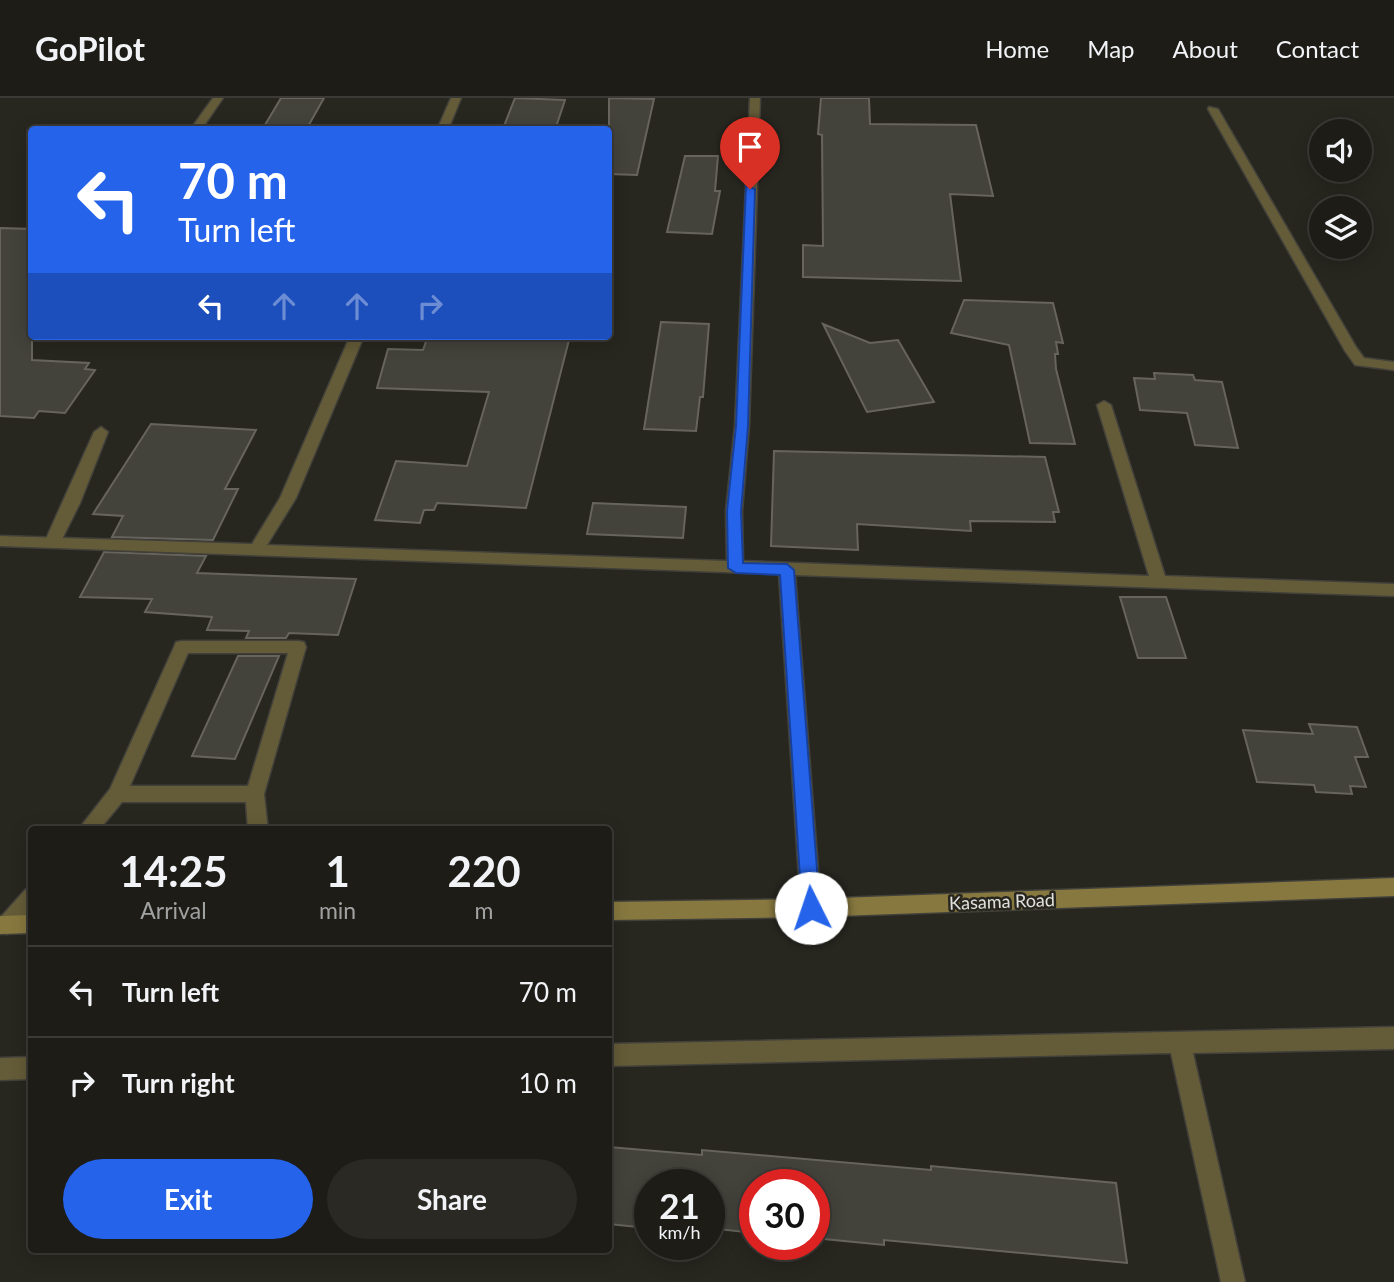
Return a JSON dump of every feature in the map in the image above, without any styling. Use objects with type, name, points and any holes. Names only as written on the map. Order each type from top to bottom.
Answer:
[{"type":"street","points":[[198,126],[218,98]]},
{"type":"street","points":[[444,126],[456,98]]},
{"type":"street","points":[[736,568],[734,511],[742,426],[755,98]]},
{"type":"street","points":[[1213,109],[1350,348],[1360,362],[1394,366]]},
{"type":"street","points":[[257,550],[288,498],[355,340]]},
{"type":"street","points":[[1104,405],[1159,582]]},
{"type":"street","points":[[53,541],[101,432]]},
{"type":"street","points":[[0,541],[1394,590]]},
{"type":"street","points":[[787,570],[811,908]]},
{"type":"street","points":[[90,826],[117,794],[182,647],[298,647],[255,794],[258,826]]},
{"type":"street","points":[[117,794],[255,794]]},
{"type":"street","name":"Kasama Road","points":[[612,911],[811,908],[1394,887]]},
{"type":"street","points":[[3,925],[28,900]]},
{"type":"street","points":[[3,925],[28,924]]},
{"type":"street","points":[[612,1055],[1394,1038]]},
{"type":"street","points":[[1180,1043],[1233,1282]]},
{"type":"street","points":[[0,1069],[28,1068]]},
{"type":"building","points":[[281,98],[324,98],[308,126],[264,126]]},
{"type":"building","points":[[515,98],[565,100],[556,126],[504,126]]},
{"type":"building","points":[[609,98],[654,99],[637,175],[612,174],[612,126],[609,126]]},
{"type":"building","points":[[821,98],[869,98],[870,124],[976,125],[993,196],[950,194],[961,281],[803,277],[803,245],[823,246],[822,135],[818,134]]},
{"type":"building","points":[[685,156],[718,156],[715,191],[720,191],[712,234],[667,232]]},
{"type":"building","points":[[0,228],[28,229],[28,340],[32,340],[32,360],[89,363],[85,369],[95,370],[65,413],[39,411],[34,418],[0,416]]},
{"type":"building","points":[[964,300],[1053,303],[1063,343],[1056,342],[1056,369],[1075,444],[1030,443],[1009,345],[951,333]]},
{"type":"building","points":[[661,322],[709,324],[703,397],[700,397],[696,431],[644,429]]},
{"type":"building","points":[[823,324],[870,343],[898,340],[934,402],[867,412]]},
{"type":"building","points":[[427,340],[569,340],[526,508],[437,503],[434,510],[424,510],[420,523],[375,520],[396,461],[467,466],[489,392],[377,388],[388,349],[423,350]]},
{"type":"building","points":[[1154,373],[1193,375],[1195,380],[1222,382],[1238,448],[1195,445],[1187,413],[1140,410],[1134,378],[1155,379]]},
{"type":"building","points":[[151,424],[256,430],[225,489],[238,489],[213,540],[112,537],[123,516],[93,514]]},
{"type":"building","points":[[774,451],[1045,457],[1059,512],[1053,512],[1055,522],[970,521],[971,531],[857,524],[858,550],[771,546]]},
{"type":"building","points":[[593,503],[686,507],[683,538],[587,534]]},
{"type":"building","points":[[104,552],[206,556],[197,573],[356,579],[338,635],[289,633],[286,638],[246,638],[249,631],[207,630],[212,617],[145,612],[152,599],[80,597]]},
{"type":"building","points":[[1120,597],[1166,597],[1186,658],[1138,658]]},
{"type":"building","points":[[238,656],[279,656],[235,759],[192,756]]},
{"type":"building","points":[[1309,724],[1357,727],[1368,757],[1355,757],[1366,787],[1350,786],[1352,794],[1316,792],[1314,785],[1257,782],[1243,730],[1313,734]]},
{"type":"building","points":[[612,1147],[702,1155],[702,1150],[931,1170],[931,1166],[1116,1183],[1127,1263],[884,1240],[884,1245],[830,1240],[830,1169],[739,1169],[739,1231],[725,1230],[725,1169],[634,1169],[634,1227],[612,1224]]},
{"type":"route","points":[[750,189],[742,426],[734,511],[736,568],[787,570],[811,908]]}]
